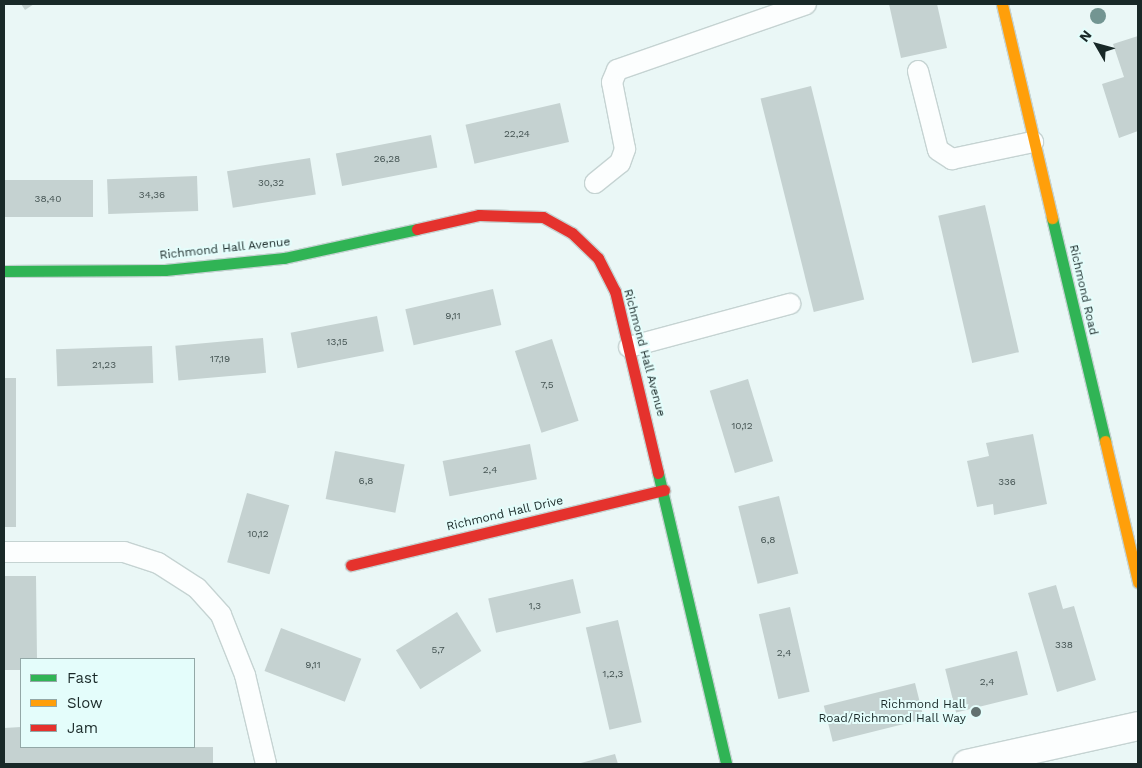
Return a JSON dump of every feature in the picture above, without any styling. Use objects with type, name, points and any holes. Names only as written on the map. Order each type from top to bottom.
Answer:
[{"type":"street","name":"Richmond Road","points":[[1002,4],[1033,142],[1134,546],[1138,582]]},
{"type":"street","name":"Richmond Hall Avenue","points":[[4,271],[165,270],[284,258],[479,215],[511,213],[543,217],[572,233],[598,258],[615,291],[664,490],[726,764]]},
{"type":"street","name":"Richmond Hall Drive","points":[[351,565],[664,490]]},
{"type":"street","points":[[967,764],[1042,755],[1138,726]]},
{"type":"lane","points":[[596,183],[620,163],[625,149],[612,82],[617,70],[806,4]]},
{"type":"lane","points":[[918,71],[938,150],[952,159],[1033,142]]},
{"type":"lane","points":[[629,347],[790,304]]},
{"type":"lane","points":[[4,552],[124,552],[158,563],[197,588],[221,615],[241,666],[266,764]]},
{"type":"building","points":[[21,4],[34,4],[25,10]]},
{"type":"building","points":[[889,4],[937,4],[947,48],[901,58]]},
{"type":"building","points":[[1138,36],[1138,131],[1119,138],[1102,84],[1124,77],[1113,44]]},
{"type":"building","points":[[811,86],[864,299],[814,312],[761,99]]},
{"type":"building","points":[[560,103],[569,142],[474,164],[465,125]]},
{"type":"building","points":[[431,135],[437,167],[342,186],[336,154]]},
{"type":"building","points":[[310,158],[316,195],[233,208],[227,171]]},
{"type":"building","points":[[197,176],[198,211],[108,214],[107,179]]},
{"type":"building","points":[[4,180],[93,180],[93,217],[4,217]]},
{"type":"building","points":[[985,205],[1019,352],[972,363],[938,216]]},
{"type":"building","points":[[493,289],[501,325],[414,345],[405,309]]},
{"type":"building","points":[[377,316],[384,351],[297,368],[291,333]]},
{"type":"building","points":[[263,338],[266,373],[178,381],[175,346]]},
{"type":"building","points":[[552,339],[579,421],[541,433],[515,351]]},
{"type":"building","points":[[152,346],[153,383],[57,386],[56,349]]},
{"type":"building","points":[[4,378],[16,378],[16,527],[4,527]]},
{"type":"building","points":[[748,379],[773,461],[735,473],[710,391]]},
{"type":"building","points":[[1033,434],[1047,504],[994,515],[993,504],[977,507],[967,461],[989,456],[986,443]]},
{"type":"building","points":[[530,444],[537,479],[450,496],[443,461]]},
{"type":"building","points":[[335,451],[405,465],[395,513],[326,499]]},
{"type":"building","points":[[247,493],[289,505],[269,574],[227,562]]},
{"type":"building","points":[[779,496],[798,574],[758,584],[738,506]]},
{"type":"building","points":[[4,576],[36,576],[37,658],[20,658],[20,670],[4,670]]},
{"type":"building","points":[[573,579],[581,613],[496,633],[488,599]]},
{"type":"building","points":[[1056,585],[1063,609],[1074,606],[1096,680],[1057,692],[1028,593]]},
{"type":"building","points":[[790,607],[810,692],[778,699],[759,614]]},
{"type":"building","points":[[457,612],[481,651],[420,689],[396,650]]},
{"type":"building","points":[[618,620],[642,722],[609,730],[586,627]]},
{"type":"building","points":[[281,628],[361,659],[345,702],[265,671]]},
{"type":"building","points":[[1017,651],[1028,695],[956,713],[945,669]]},
{"type":"building","points":[[915,683],[924,719],[833,742],[824,706]]},
{"type":"building","points":[[20,727],[20,748],[213,747],[213,764],[4,764],[4,728]]},
{"type":"building","points":[[615,754],[618,764],[577,764]]},
{"type":"traffic: fast","points":[[1052,218],[1105,441]]},
{"type":"traffic: fast","points":[[4,271],[165,270],[284,258],[417,229]]},
{"type":"traffic: fast","points":[[658,473],[726,764]]},
{"type":"traffic: slow","points":[[1002,4],[1052,218]]},
{"type":"traffic: slow","points":[[1105,441],[1138,582]]},
{"type":"traffic: jam","points":[[417,229],[479,215],[543,217],[572,233],[598,258],[615,291],[658,473]]},
{"type":"traffic: jam","points":[[351,565],[664,490]]},
{"type":"place","name":"Richmond Hall Road/Richmond Hall Way","points":[[976,712]]}]
